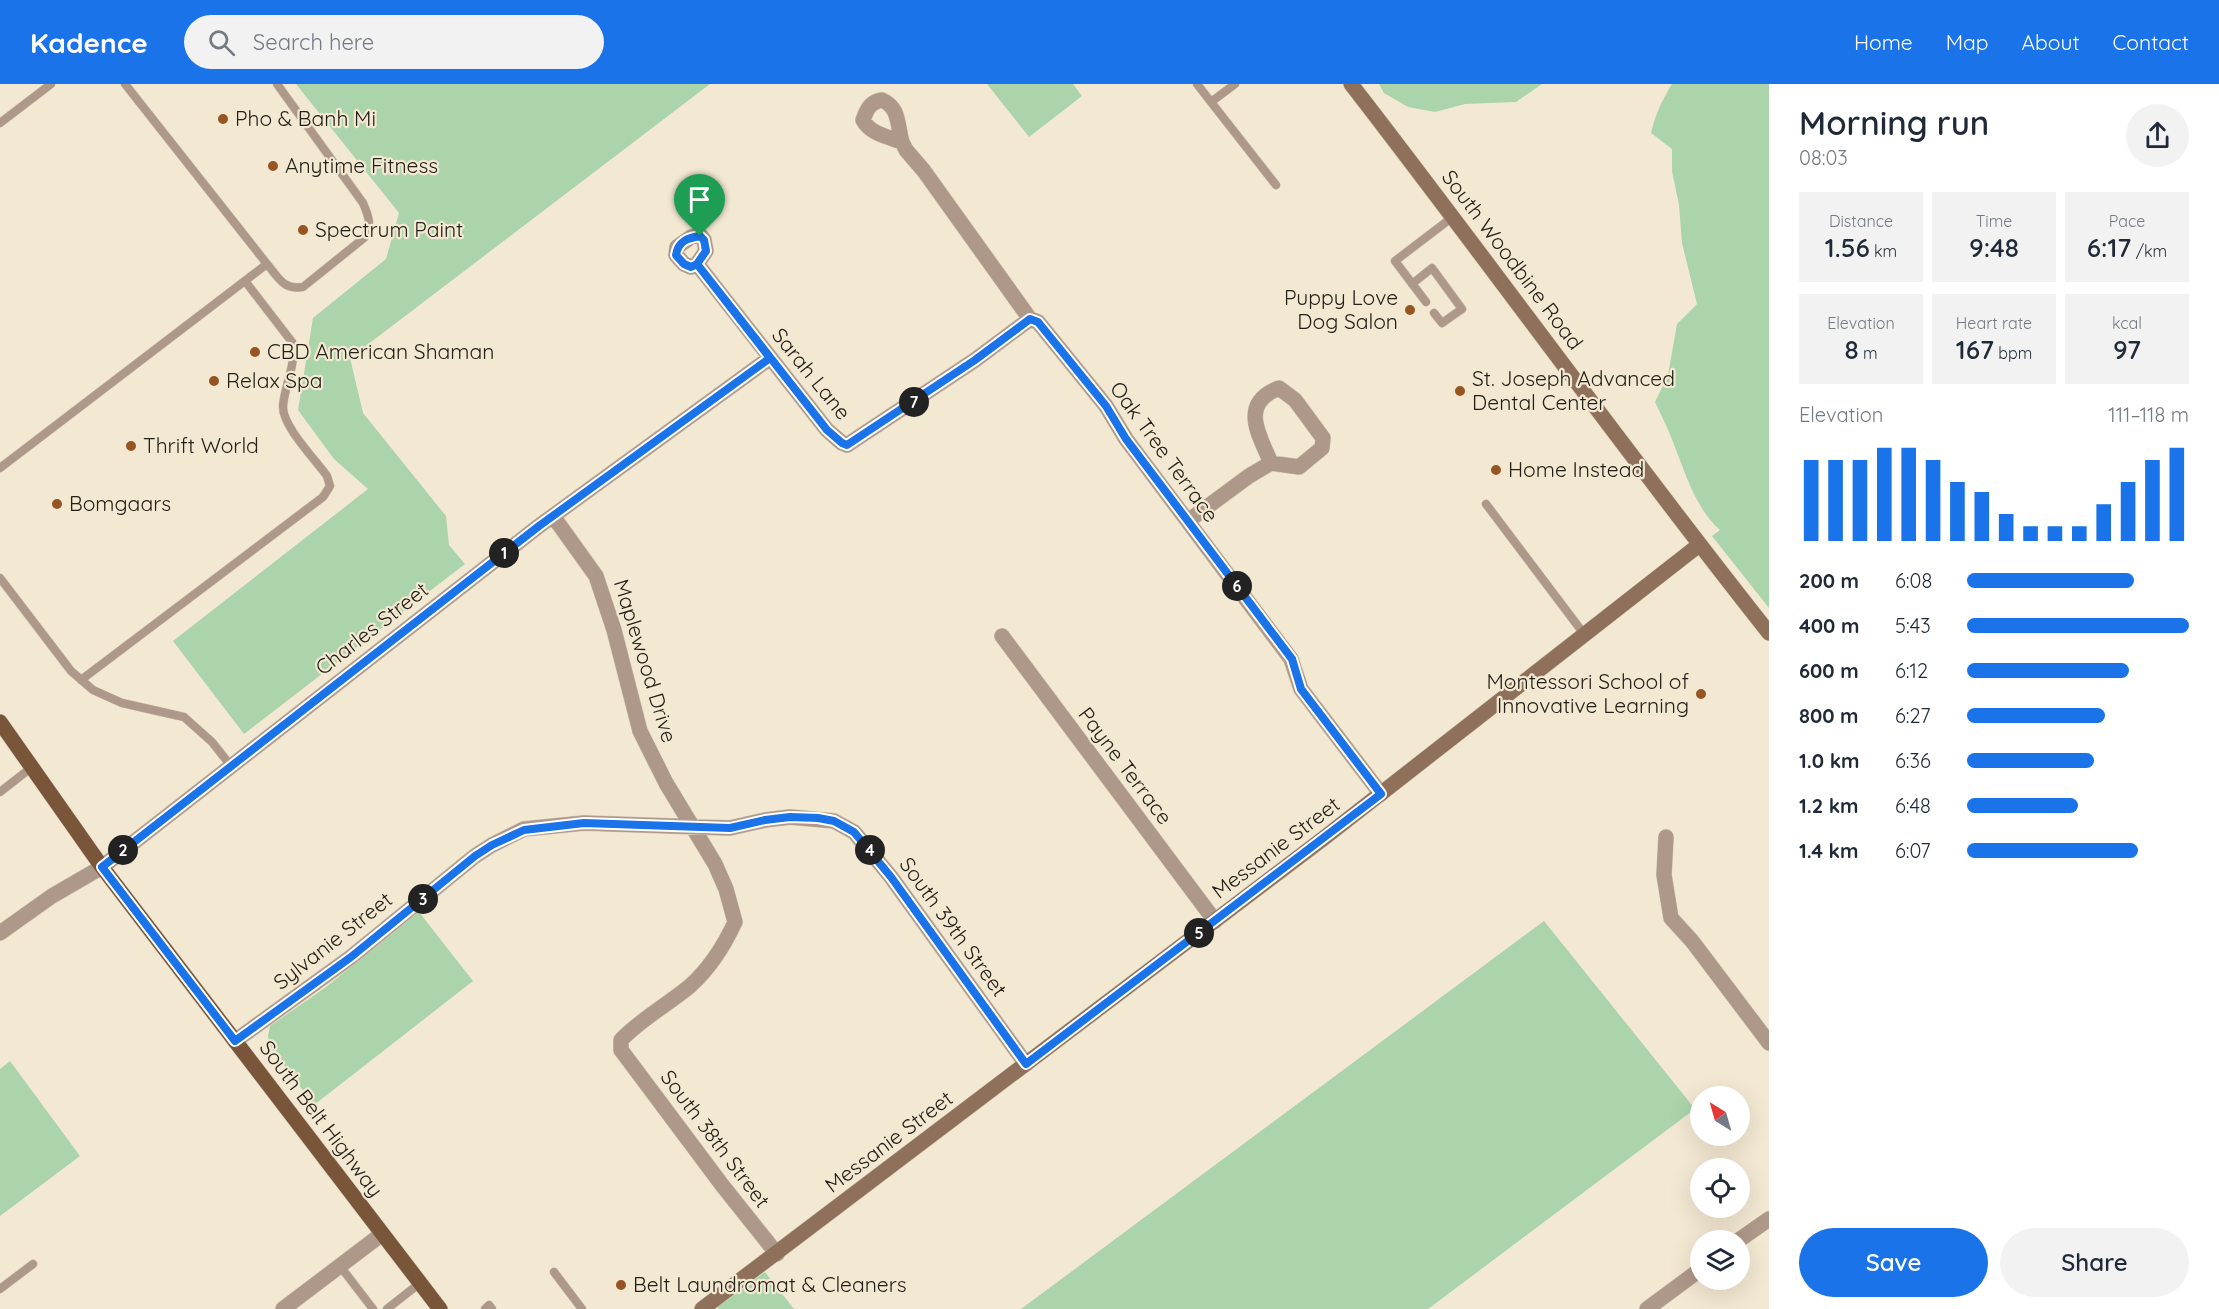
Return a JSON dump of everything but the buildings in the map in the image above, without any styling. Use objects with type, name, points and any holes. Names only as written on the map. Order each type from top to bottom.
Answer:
[{"type":"main road","name":"South Belt Highway","points":[[0,722],[102,867],[440,1309]]},
{"type":"street","name":"South Woodbine Road","points":[[1351,84],[1454,216],[1699,545],[1769,633]]},
{"type":"street","name":"Oak Tree Terrace","points":[[902,142],[1030,319],[1038,322],[1106,406],[1126,439],[1292,659],[1301,689],[1381,794]]},
{"type":"street","name":"Sarah Lane","points":[[697,264],[827,430],[847,445],[975,360],[1030,319]]},
{"type":"street","name":"Charles Street","points":[[0,933],[52,896],[102,867],[553,516],[770,358]]},
{"type":"street","points":[[1188,521],[1249,476],[1271,463],[1299,466],[1322,448],[1323,438],[1295,400],[1279,388],[1270,392],[1257,405],[1254,414],[1255,426],[1271,463]]},
{"type":"street","name":"Maplewood Drive","points":[[553,516],[596,576],[614,630],[640,731],[666,783],[694,827],[726,889],[735,922],[722,951],[691,985],[631,1030],[621,1040],[621,1050]]},
{"type":"street","name":"Messanie Street","points":[[702,1309],[1381,794],[1699,545]]},
{"type":"street","name":"Payne Terrace","points":[[1002,636],[1215,921]]},
{"type":"street","name":"South 39th Street","points":[[694,827],[730,828],[790,817],[834,821],[854,832],[891,877],[1026,1064]]},
{"type":"street","name":"Sylvanie Street","points":[[235,1041],[351,957],[475,856],[524,830],[584,823],[694,827]]},
{"type":"street","points":[[1666,837],[1664,875],[1671,918],[1692,941],[1769,1043]]},
{"type":"street","name":"South 38th Street","points":[[621,1050],[777,1254]]},
{"type":"street","points":[[1750,1233],[1769,1219]]},
{"type":"street","points":[[283,1309],[382,1234]]},
{"type":"street","points":[[1655,1307],[1690,1278]]},
{"type":"lane","points":[[0,123],[51,84]]},
{"type":"lane","points":[[125,84],[284,285],[294,288],[303,286],[364,238],[370,227],[369,217],[363,203],[277,84]]},
{"type":"lane","points":[[1197,84],[1276,185]]},
{"type":"lane","points":[[1211,102],[1235,84]]},
{"type":"lane","points":[[1426,302],[1395,261],[1454,216]]},
{"type":"lane","points":[[0,468],[267,264]]},
{"type":"lane","points":[[1412,284],[1432,268],[1462,309],[1442,323],[1434,313]]},
{"type":"lane","points":[[81,680],[323,497],[330,486],[327,476],[286,422],[283,407],[295,354],[292,342],[245,281]]},
{"type":"lane","points":[[1486,504],[1584,634]]},
{"type":"lane","points":[[0,578],[71,671],[93,690],[122,703],[184,717],[212,742],[231,766]]},
{"type":"lane","points":[[0,792],[32,767]]},
{"type":"lane","points":[[0,1289],[33,1264]]},
{"type":"lane","points":[[340,1266],[373,1309]]},
{"type":"lane","points":[[554,1272],[582,1309]]},
{"type":"lane","points":[[387,1309],[420,1283]]},
{"type":"lane","points":[[484,1309],[489,1305],[492,1309]]},
{"type":"green space","points":[[296,84],[710,84],[350,358],[363,413],[446,516],[449,545],[465,564],[244,734],[173,641],[368,489],[334,459],[298,410],[313,318],[386,259],[399,213]]},
{"type":"green space","points":[[987,84],[1073,84],[1082,96],[1029,137]]},
{"type":"green space","points":[[1379,84],[1542,84],[1516,102],[1465,104],[1435,112],[1408,107],[1384,93]]},
{"type":"green space","points":[[1672,84],[1769,84],[1769,608],[1712,536],[1720,530],[1697,500],[1655,402],[1668,375],[1677,324],[1697,304],[1682,243],[1679,205],[1672,171],[1672,149],[1651,133],[1659,108]]},
{"type":"green space","points":[[419,912],[473,981],[314,1105],[270,1047],[268,1036],[270,1026],[326,987]]},
{"type":"green space","points":[[1544,921],[1690,1103],[1690,1113],[1428,1309],[1021,1309]]},
{"type":"green space","points":[[10,1061],[80,1156],[0,1216],[0,1069]]},
{"type":"green space","points":[[765,1272],[794,1309],[719,1309],[717,1307]]},
{"type":"place","name":"Pho & Banh Mi","points":[[223,119]]},
{"type":"place","name":"Anytime Fitness","points":[[273,166]]},
{"type":"place","name":"Spectrum Paint","points":[[303,230]]},
{"type":"place","name":"Puppy Love Dog Salon","points":[[1410,310]]},
{"type":"place","name":"CBD American Shaman","points":[[255,352]]},
{"type":"place","name":"Relax Spa","points":[[214,381]]},
{"type":"place","name":"St. Joseph Advanced Dental Center","points":[[1460,391]]},
{"type":"place","name":"Thrift World","points":[[131,446]]},
{"type":"place","name":"Home Instead","points":[[1496,470]]},
{"type":"place","name":"Bomgaars","points":[[57,504]]},
{"type":"place","name":"Montessori School of Innovative Learning","points":[[1701,694]]},
{"type":"place","name":"Belt Laundromat & Cleaners","points":[[621,1285]]},
{"type":"route","points":[[700,236],[681,242],[677,247],[676,255],[684,264],[691,267],[697,264],[827,430],[847,445],[975,360],[1022,324],[1030,319],[1038,322],[1106,406],[1126,439],[1292,659],[1301,689],[1381,794],[1026,1064],[891,877],[854,832],[834,821],[790,817],[730,828],[584,823],[524,830],[475,856],[351,957],[235,1041],[102,867],[539,526],[770,358],[697,264],[706,251],[704,240],[700,236]]}]
